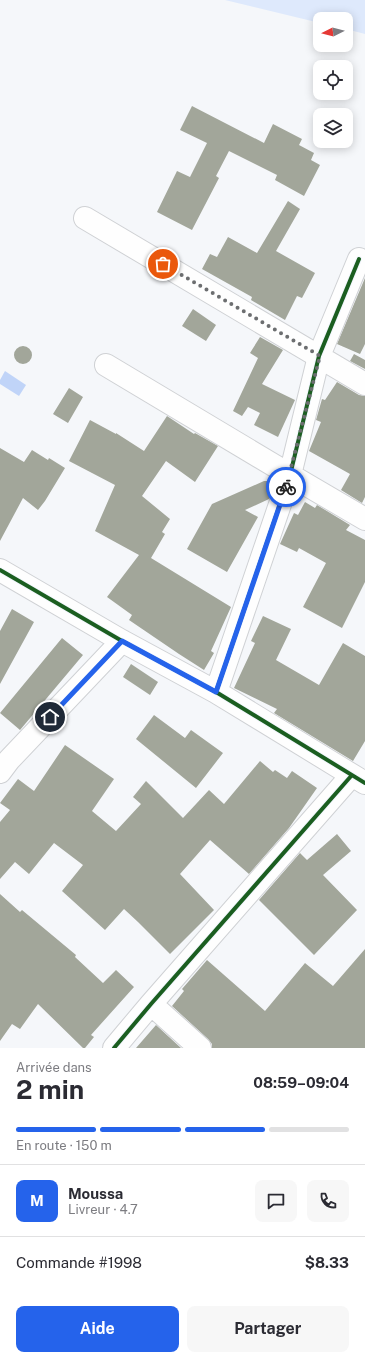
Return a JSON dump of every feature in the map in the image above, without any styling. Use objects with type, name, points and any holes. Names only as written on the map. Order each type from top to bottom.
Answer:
[{"type":"street","points":[[85,218],[365,384]]},
{"type":"street","points":[[216,692],[290,475],[320,356],[359,259]]},
{"type":"street","points":[[106,365],[365,519]]},
{"type":"street","points":[[0,570],[122,641],[216,692],[358,779],[151,1004],[114,1048]]},
{"type":"street","points":[[0,772],[9,760],[122,641]]},
{"type":"street","points":[[151,1004],[200,1048]]},
{"type":"shaded area","points":[[225,0],[365,0],[365,34],[353,31],[353,12],[313,12],[313,21]]},
{"type":"water","points":[[5,371],[26,385],[19,396],[0,384],[0,380]]},
{"type":"building","points":[[192,106],[264,143],[273,124],[302,139],[299,145],[314,153],[311,160],[320,165],[304,196],[275,180],[277,175],[229,151],[216,176],[219,178],[192,230],[157,212],[177,171],[190,177],[207,143],[180,130]]},
{"type":"building","points":[[288,201],[300,209],[276,251],[315,273],[302,298],[297,296],[285,320],[251,300],[252,297],[202,269],[210,254],[217,257],[228,237],[257,253]]},
{"type":"building","points":[[365,278],[365,344],[360,354],[337,344]]},
{"type":"building","points":[[193,309],[216,325],[206,341],[182,326]]},
{"type":"building","points":[[260,337],[283,350],[262,384],[295,400],[278,437],[254,425],[260,413],[248,407],[242,416],[233,411],[258,358],[250,353]]},
{"type":"building","points":[[23,346],[29,349],[32,355],[29,361],[23,364],[17,361],[14,355],[17,349]]},
{"type":"building","points":[[354,354],[365,360],[365,369],[350,361]]},
{"type":"building","points":[[337,382],[359,395],[365,396],[365,497],[362,503],[341,490],[350,474],[309,451],[321,422],[316,420],[322,399],[325,400]]},
{"type":"building","points":[[69,388],[83,397],[68,423],[53,414]]},
{"type":"building","points":[[167,416],[194,434],[195,433],[218,446],[195,482],[166,461],[142,496],[170,519],[162,532],[165,534],[151,558],[231,607],[211,651],[214,653],[204,670],[129,620],[132,615],[107,597],[139,555],[95,531],[115,485],[69,461],[90,420],[116,433],[144,451]]},
{"type":"building","points":[[0,448],[24,462],[32,450],[65,468],[38,510],[23,498],[0,541]]},
{"type":"building","points":[[264,481],[269,481],[273,486],[269,499],[245,510],[258,517],[227,572],[187,549],[212,504]]},
{"type":"building","points":[[305,502],[315,508],[317,505],[350,525],[346,530],[365,540],[365,582],[342,628],[303,607],[326,563],[299,548],[297,552],[280,544],[294,513],[298,515]]},
{"type":"building","points":[[12,609],[34,622],[0,684],[0,631]]},
{"type":"building","points":[[263,616],[291,629],[276,660],[319,685],[343,643],[365,656],[365,741],[353,761],[274,713],[277,709],[234,688],[255,643],[251,641]]},
{"type":"building","points":[[62,638],[83,655],[20,730],[0,713]]},
{"type":"building","points":[[131,664],[158,682],[150,695],[123,677]]},
{"type":"building","points":[[154,715],[185,738],[191,730],[223,753],[196,788],[136,739]]},
{"type":"building","points":[[65,745],[114,779],[92,811],[116,831],[141,804],[133,797],[146,781],[183,818],[209,790],[224,804],[260,761],[273,772],[275,770],[287,778],[292,771],[317,788],[289,828],[249,874],[210,840],[180,874],[214,910],[170,954],[124,909],[105,930],[62,891],[83,865],[54,843],[29,874],[15,862],[0,879],[0,822],[10,810],[0,803],[18,779],[34,791]]},
{"type":"building","points":[[337,834],[351,851],[323,875],[357,910],[314,955],[259,900],[300,853],[307,860]]},
{"type":"building","points":[[0,894],[20,912],[22,910],[76,955],[75,957],[103,983],[116,970],[134,987],[91,1035],[94,1037],[85,1048],[83,1048],[38,1004],[20,1029],[12,1024],[0,1041]]},
{"type":"building","points":[[365,949],[365,1048],[212,1048],[212,1044],[208,1039],[172,1006],[184,991],[182,989],[207,960],[265,1011],[305,963],[333,986]]},
{"type":"building","points":[[156,1025],[181,1048],[136,1048]]},
{"type":"cycle path","points":[[216,692],[290,475],[319,356],[359,259]]},
{"type":"cycle path","points":[[0,570],[122,641],[216,692],[365,783]]},
{"type":"cycle path","points":[[114,1048],[352,775]]},
{"type":"way so far","points":[[163,264],[320,356],[286,487]]},
{"type":"route","points":[[50,717],[122,641],[216,692],[286,487]]}]
